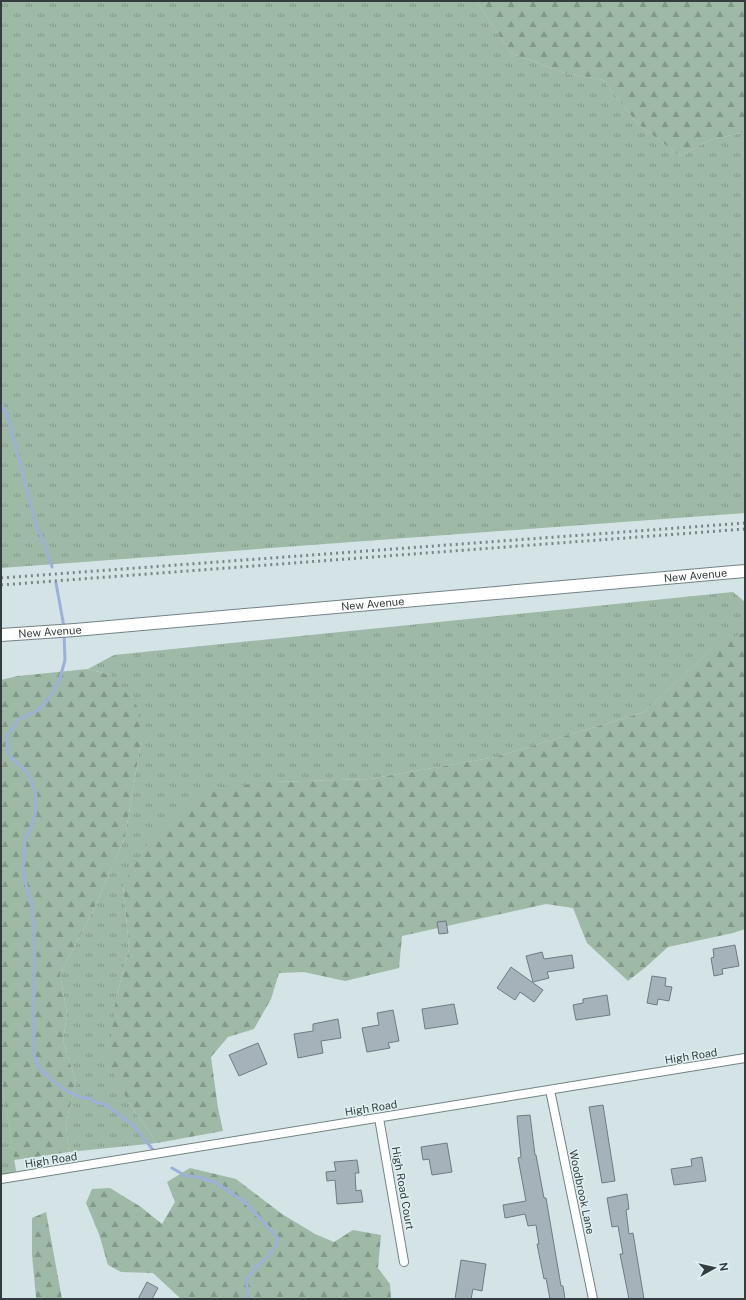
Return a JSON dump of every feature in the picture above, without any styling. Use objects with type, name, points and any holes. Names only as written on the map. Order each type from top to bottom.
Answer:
[{"type":"main road","name":"New Avenue","points":[[1,635],[745,571]]},
{"type":"street","name":"High Road","points":[[1,1179],[745,1058]]},
{"type":"street","name":"Woodbrook Lane","points":[[550,1090],[593,1299]]},
{"type":"street","name":"High Road Court","points":[[379,1118],[404,1262]]},
{"type":"green space","points":[[1,1],[476,1],[511,53],[561,72],[603,80],[638,124],[680,156],[710,140],[745,132],[745,513],[1,568]]},
{"type":"green space","points":[[476,1],[745,1],[745,132],[710,140],[680,156],[638,124],[603,80],[561,72],[511,53]]},
{"type":"green space","points":[[733,592],[745,602],[745,632],[712,649],[644,712],[496,757],[369,779],[273,782],[123,884],[129,949],[116,998],[129,1103],[157,1143],[69,1152],[66,1123],[76,1082],[63,1041],[67,1014],[60,974],[92,913],[125,837],[141,741],[111,675],[88,669],[114,655]]},
{"type":"green space","points":[[745,632],[745,929],[668,947],[628,981],[587,943],[573,908],[546,904],[402,936],[399,968],[345,981],[304,972],[279,973],[271,999],[254,1029],[228,1037],[211,1057],[218,1108],[223,1131],[157,1143],[129,1103],[108,1063],[116,998],[129,949],[123,884],[153,835],[191,801],[211,788],[273,782],[369,779],[496,757],[644,712],[716,645]]},
{"type":"green space","points":[[88,669],[111,675],[137,706],[141,741],[125,837],[92,913],[60,974],[67,1014],[63,1041],[76,1082],[66,1123],[69,1152],[14,1160],[1,1075],[1,680],[18,676]]},
{"type":"green space","points":[[1,1075],[17,1177],[1,1179]]},
{"type":"green space","points":[[190,1168],[236,1179],[282,1214],[315,1234],[334,1242],[353,1230],[381,1235],[378,1268],[390,1284],[391,1299],[181,1299],[153,1273],[121,1272],[108,1265],[99,1234],[86,1203],[92,1189],[110,1188],[141,1207],[162,1224],[175,1202],[167,1182]]},
{"type":"green space","points":[[46,1212],[62,1299],[36,1299],[32,1255],[32,1218]]},
{"type":"building","points":[[446,921],[448,933],[439,934],[437,922]]},
{"type":"building","points":[[735,945],[739,966],[722,969],[723,974],[714,976],[711,958],[714,957],[713,949]]},
{"type":"building","points":[[542,952],[544,959],[572,955],[574,968],[547,972],[549,978],[533,982],[526,956]]},
{"type":"building","points":[[511,967],[543,990],[534,1002],[520,992],[515,1000],[497,988]]},
{"type":"building","points":[[652,976],[666,978],[665,986],[672,987],[669,1001],[658,999],[657,1005],[647,1003]]},
{"type":"building","points":[[607,995],[610,1015],[576,1020],[573,1005],[583,1003],[583,999]]},
{"type":"building","points":[[454,1004],[458,1024],[425,1029],[422,1009]]},
{"type":"building","points":[[393,1010],[399,1041],[388,1043],[390,1048],[367,1052],[362,1028],[379,1025],[377,1013]]},
{"type":"building","points":[[338,1019],[341,1038],[321,1041],[323,1053],[298,1058],[294,1034],[313,1031],[313,1024]]},
{"type":"building","points":[[258,1043],[267,1064],[239,1076],[229,1055]]},
{"type":"building","points":[[603,1105],[615,1181],[602,1183],[589,1107]]},
{"type":"building","points":[[530,1115],[535,1155],[544,1198],[546,1198],[561,1286],[563,1286],[565,1299],[550,1299],[546,1278],[544,1279],[537,1244],[539,1244],[536,1225],[528,1226],[525,1214],[505,1218],[503,1205],[526,1201],[518,1158],[521,1157],[517,1116]]},
{"type":"building","points":[[447,1143],[452,1172],[432,1175],[429,1159],[423,1160],[421,1147]]},
{"type":"building","points":[[702,1157],[706,1181],[674,1185],[671,1169],[692,1166],[691,1159]]},
{"type":"building","points":[[357,1160],[359,1173],[355,1173],[356,1191],[361,1190],[363,1202],[337,1204],[335,1180],[327,1181],[326,1172],[336,1171],[334,1162]]},
{"type":"building","points":[[627,1194],[629,1209],[626,1210],[629,1234],[633,1233],[644,1299],[629,1299],[620,1254],[623,1254],[618,1226],[612,1227],[607,1198]]},
{"type":"building","points":[[461,1260],[486,1264],[482,1291],[473,1289],[471,1299],[455,1299]]},
{"type":"building","points":[[147,1282],[158,1288],[152,1299],[138,1299]]},
{"type":"waterway","points":[[745,300],[745,322]]},
{"type":"waterway","points":[[745,338],[745,348]]},
{"type":"waterway","points":[[1,401],[3,409],[7,413],[36,525],[45,545],[52,567]]},
{"type":"waterway","points":[[56,583],[64,627]]},
{"type":"waterway","points":[[64,633],[65,660],[60,678],[52,695],[38,710],[19,719],[7,736],[7,749],[10,756],[28,773],[36,793],[35,817],[25,841],[23,866],[24,877],[32,905],[35,951],[33,1007],[34,1055],[41,1070],[57,1084],[68,1092],[83,1098],[89,1098],[97,1103],[105,1104],[133,1125],[154,1151]]},
{"type":"waterway","points":[[172,1168],[184,1175],[203,1178],[207,1181],[213,1181],[218,1184],[246,1203],[278,1238],[274,1249],[249,1275],[247,1280],[248,1299]]},
{"type":"railway","points":[[1,578],[745,523]]},
{"type":"railway","points":[[1,585],[745,529]]}]
